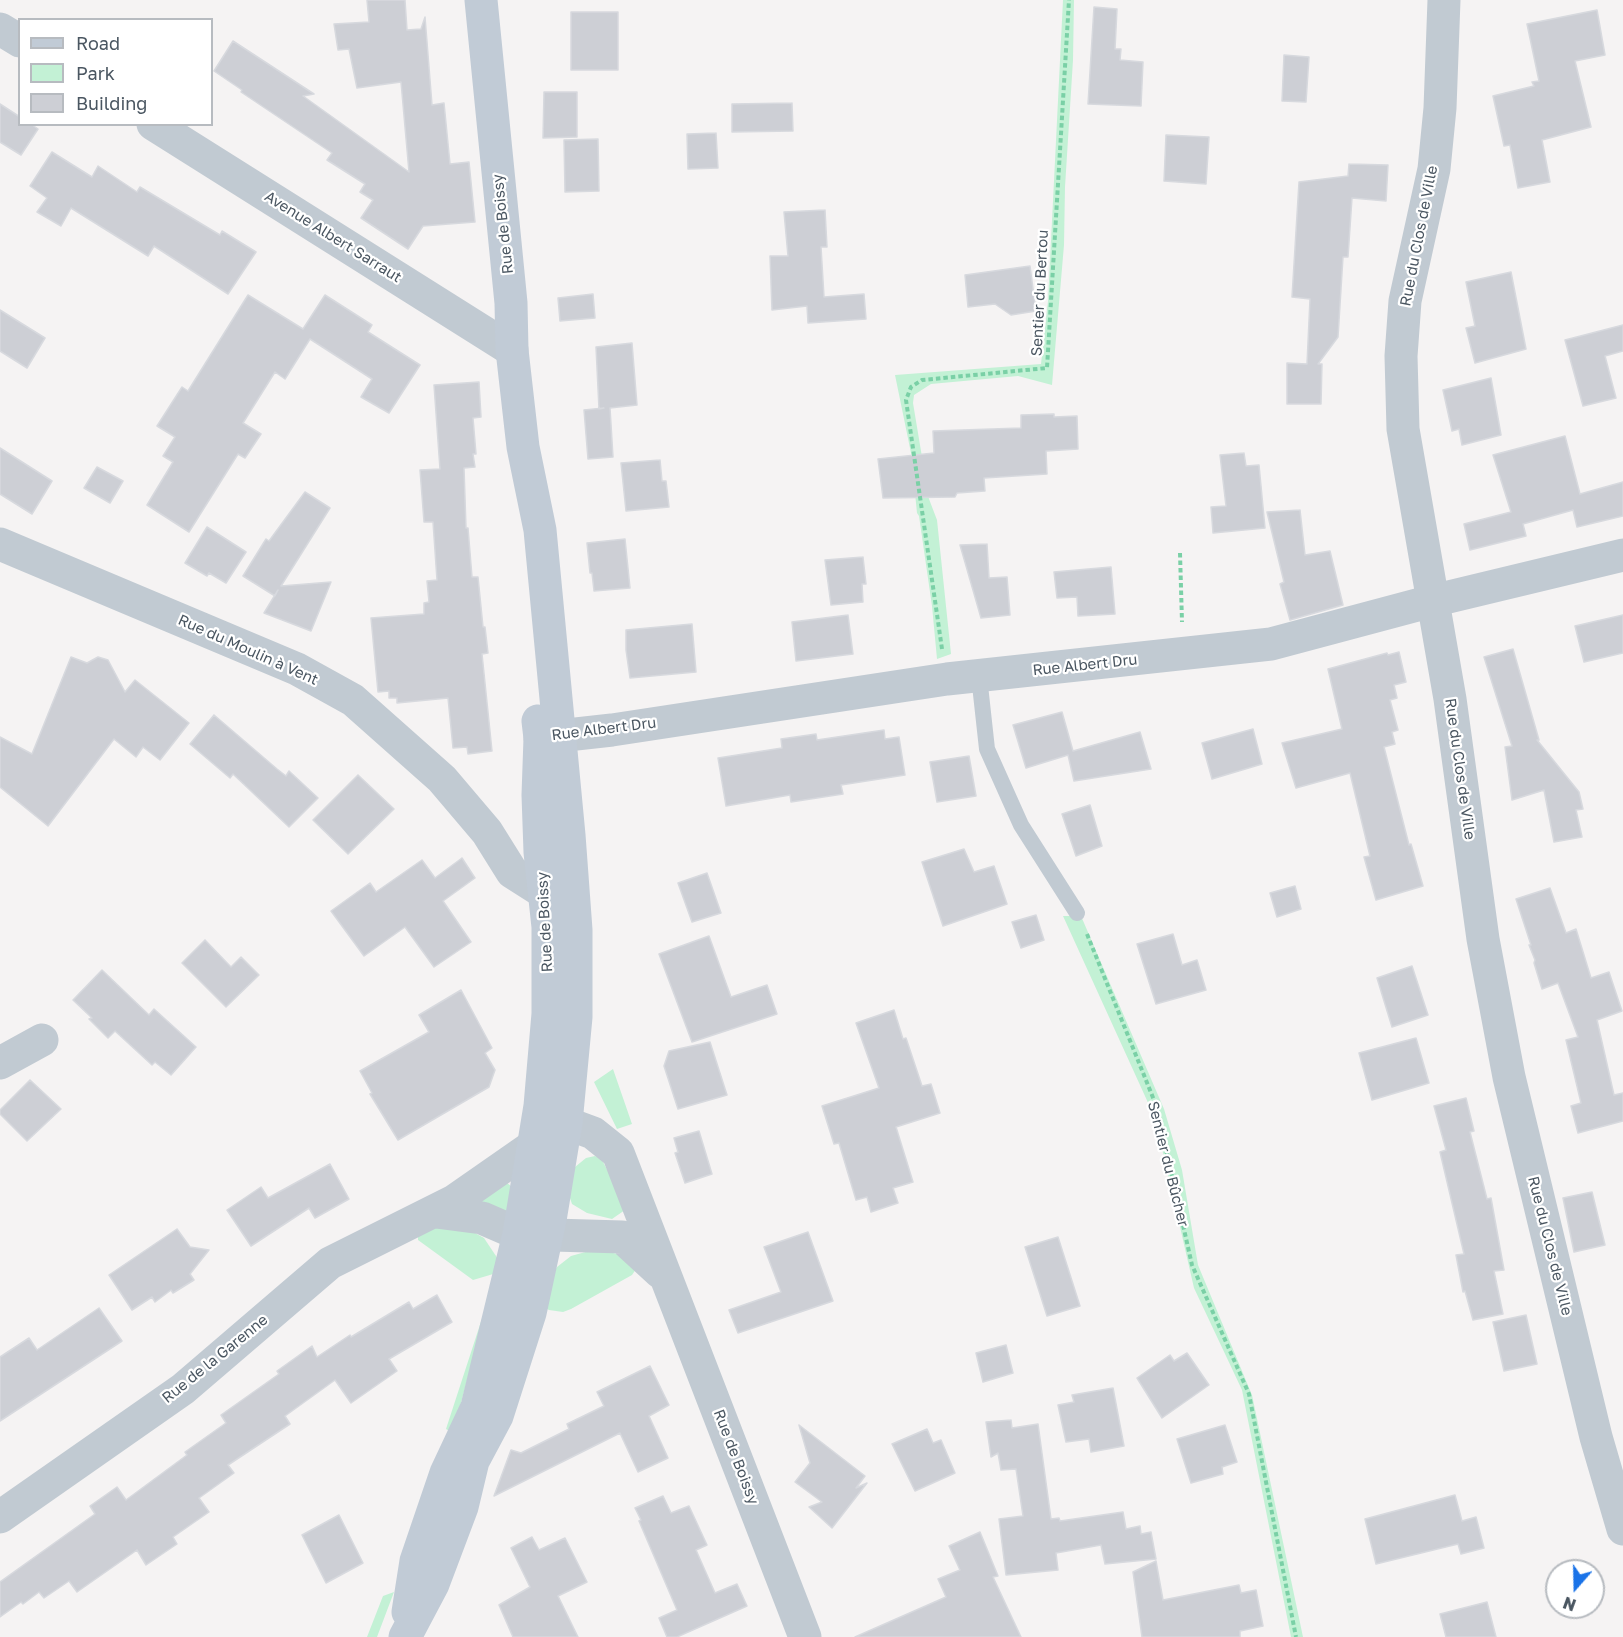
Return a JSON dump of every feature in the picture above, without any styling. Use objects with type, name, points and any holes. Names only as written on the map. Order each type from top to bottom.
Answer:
[{"type":"street","name":"Rue de Boissy","points":[[481,0],[511,303],[512,350],[523,447],[520,532],[549,736],[559,893],[576,1017],[566,1123],[539,1229]]},
{"type":"street","name":"Rue du Clos de Ville","points":[[1444,0],[1440,108],[1434,169],[1405,301],[1401,356],[1402,429],[1450,699],[1483,939],[1509,1077],[1596,1437],[1623,1529]]},
{"type":"street","points":[[0,28],[18,40]]},
{"type":"street","name":"Avenue Albert Sarraut","points":[[156,126],[512,350]]},
{"type":"street","name":"Rue du Moulin à Vent","points":[[0,544],[297,669],[353,700],[442,779],[487,832],[512,872],[559,893]]},
{"type":"street","name":"Rue Albert Dru","points":[[549,736],[612,730],[963,678],[1271,644],[1432,601],[1623,555]]},
{"type":"street","points":[[487,832],[521,842],[554,837]]},
{"type":"street","name":"Rue de Boissy","points":[[539,1229],[533,1146],[540,1106],[548,1014],[548,927],[559,893]]},
{"type":"street","points":[[0,1063],[42,1040]]},
{"type":"street","name":"Rue de Boissy","points":[[566,1123],[593,1133],[618,1153],[805,1637]]},
{"type":"street","name":"Rue de la Garenne","points":[[0,1517],[183,1389],[330,1263],[436,1212],[566,1123]]},
{"type":"street","points":[[404,1637],[416,1561],[446,1473],[477,1407],[539,1229],[436,1212]]},
{"type":"street","name":"Rue de Boissy","points":[[539,1229],[622,1237],[665,1278]]},
{"type":"lane","points":[[963,678],[987,749],[1021,825],[1077,913]]},
{"type":"path","name":"Sentier du Bertou","points":[[963,678],[906,400],[911,387],[922,380],[1047,368],[1069,0]]},
{"type":"path","points":[[1180,553],[1182,654]]},
{"type":"path","name":"Sentier du Bûcher","points":[[1077,913],[1156,1105],[1192,1265],[1249,1394],[1296,1637]]},
{"type":"green space","points":[[1063,0],[1074,0],[1073,60],[1065,187],[1064,245],[1052,385],[1018,376],[931,384],[914,395],[913,403],[929,499],[937,520],[951,654],[937,659],[911,453],[895,375],[1041,364],[1048,301]]},
{"type":"green space","points":[[1063,916],[1081,916],[1164,1109],[1182,1170],[1198,1265],[1252,1395],[1303,1637],[1291,1637],[1242,1390],[1194,1288],[1155,1118]]},
{"type":"green space","points":[[613,1069],[632,1124],[617,1129],[594,1082]]},
{"type":"green space","points":[[595,1156],[602,1160],[624,1202],[625,1210],[612,1219],[587,1213],[572,1204],[569,1195],[575,1167],[586,1158]]},
{"type":"green space","points":[[503,1180],[511,1186],[507,1212],[496,1214],[471,1196]]},
{"type":"green space","points":[[427,1228],[466,1228],[484,1238],[498,1259],[500,1272],[473,1280],[418,1240],[418,1233]]},
{"type":"green space","points":[[589,1251],[605,1251],[626,1256],[638,1266],[632,1275],[571,1309],[563,1312],[549,1310],[540,1305],[546,1284],[557,1267],[571,1256]]},
{"type":"green space","points":[[490,1294],[453,1433],[446,1429]]},
{"type":"green space","points":[[394,1592],[377,1637],[367,1637],[383,1596]]},
{"type":"building","points":[[367,0],[405,0],[407,30],[421,29],[425,17],[432,105],[444,103],[450,164],[469,162],[475,222],[423,226],[408,249],[361,218],[373,200],[360,192],[365,184],[327,160],[332,153],[241,92],[242,90],[214,71],[233,41],[314,94],[303,96],[409,172],[401,82],[357,88],[349,49],[338,50],[334,24],[369,22]]},
{"type":"building","points":[[1094,7],[1117,9],[1115,49],[1121,49],[1120,60],[1143,62],[1141,106],[1088,104]]},
{"type":"building","points":[[1597,10],[1605,55],[1575,61],[1591,127],[1542,140],[1550,182],[1518,188],[1510,145],[1504,146],[1493,96],[1534,86],[1532,82],[1539,81],[1527,24]]},
{"type":"building","points":[[571,12],[618,12],[618,70],[571,70]]},
{"type":"building","points":[[1284,55],[1309,57],[1306,102],[1282,101]]},
{"type":"building","points":[[544,92],[577,92],[577,137],[543,138]]},
{"type":"building","points":[[792,103],[793,131],[732,132],[732,104]]},
{"type":"building","points":[[0,104],[18,116],[18,126],[34,126],[38,129],[21,155],[0,142]]},
{"type":"building","points":[[716,133],[718,168],[688,169],[687,134]]},
{"type":"building","points":[[1166,135],[1209,137],[1206,184],[1164,181]]},
{"type":"building","points":[[598,139],[599,191],[565,192],[564,140]]},
{"type":"building","points":[[52,152],[92,177],[98,166],[137,192],[140,187],[220,235],[222,231],[256,252],[228,294],[154,246],[148,256],[71,208],[61,226],[37,212],[47,198],[30,186]]},
{"type":"building","points":[[1349,164],[1388,165],[1386,201],[1352,198],[1348,257],[1343,257],[1338,337],[1318,364],[1322,364],[1321,404],[1287,404],[1287,363],[1307,364],[1310,299],[1292,297],[1299,182],[1348,176]]},
{"type":"building","points":[[825,210],[827,247],[821,247],[824,297],[864,294],[866,319],[808,323],[807,306],[772,310],[770,256],[788,256],[784,212]]},
{"type":"building","points":[[1030,266],[1036,311],[1011,315],[995,304],[968,307],[965,275]]},
{"type":"building","points":[[1511,272],[1526,349],[1475,363],[1466,328],[1475,326],[1466,282]]},
{"type":"building","points":[[593,294],[595,318],[560,321],[558,298]]},
{"type":"building","points":[[248,295],[303,329],[325,295],[372,325],[368,332],[420,365],[389,413],[361,397],[372,379],[310,339],[285,379],[275,372],[243,423],[261,434],[245,458],[238,454],[189,532],[147,505],[173,462],[163,456],[175,437],[157,426],[182,387],[188,391]]},
{"type":"building","points":[[0,310],[45,338],[27,368],[0,351]]},
{"type":"building","points":[[1623,325],[1623,351],[1605,356],[1616,398],[1583,406],[1565,340]]},
{"type":"building","points":[[632,343],[637,405],[610,408],[613,457],[588,459],[584,410],[599,409],[596,347]]},
{"type":"building","points":[[1491,378],[1501,435],[1462,445],[1459,429],[1452,431],[1443,390]]},
{"type":"building","points":[[479,382],[481,417],[473,418],[475,467],[464,468],[466,528],[468,528],[472,577],[478,577],[483,627],[485,627],[488,653],[482,654],[492,751],[468,754],[467,747],[453,748],[448,698],[397,703],[397,698],[389,698],[389,691],[378,692],[371,618],[424,614],[424,603],[429,602],[427,581],[437,580],[433,522],[424,522],[420,470],[440,469],[434,385]]},
{"type":"building","points":[[1054,414],[1054,417],[1077,416],[1078,449],[1046,451],[1047,474],[984,478],[985,491],[957,493],[955,497],[883,498],[878,459],[934,453],[933,431],[1021,428],[1021,415]]},
{"type":"building","points":[[1565,436],[1580,494],[1623,482],[1623,516],[1577,527],[1573,510],[1523,524],[1526,536],[1470,550],[1464,524],[1511,512],[1493,455]]},
{"type":"building","points":[[0,448],[52,481],[32,514],[0,494]]},
{"type":"building","points":[[1244,453],[1246,466],[1259,465],[1265,528],[1213,533],[1211,507],[1226,506],[1220,455]]},
{"type":"building","points":[[660,460],[662,481],[666,481],[669,507],[626,511],[621,463]]},
{"type":"building","points":[[97,467],[123,481],[110,503],[84,488]]},
{"type":"building","points":[[305,492],[330,508],[281,586],[331,582],[311,631],[264,613],[275,596],[243,576],[266,539],[269,541]]},
{"type":"building","points":[[1300,510],[1305,555],[1330,551],[1343,605],[1290,620],[1280,584],[1284,582],[1267,512]]},
{"type":"building","points":[[207,527],[246,552],[226,583],[209,573],[207,576],[185,563]]},
{"type":"building","points":[[625,539],[630,588],[594,591],[587,543]]},
{"type":"building","points":[[987,544],[989,578],[1007,577],[1010,615],[981,618],[960,545]]},
{"type":"building","points":[[863,557],[866,584],[862,584],[863,602],[831,605],[825,560]]},
{"type":"building","points":[[1111,567],[1115,614],[1078,616],[1077,597],[1057,598],[1054,572]]},
{"type":"building","points":[[848,615],[853,654],[796,661],[792,622]]},
{"type":"building","points":[[1623,615],[1623,653],[1584,662],[1575,626]]},
{"type":"building","points":[[692,624],[696,672],[630,678],[626,630]]},
{"type":"building","points":[[1513,649],[1539,740],[1537,740],[1579,792],[1583,809],[1576,810],[1582,837],[1554,842],[1544,790],[1512,800],[1505,747],[1512,746],[1484,657]]},
{"type":"building","points":[[1399,652],[1406,682],[1394,685],[1397,698],[1390,700],[1398,730],[1392,732],[1395,744],[1384,747],[1409,845],[1411,844],[1423,886],[1376,900],[1364,857],[1370,856],[1350,773],[1296,788],[1282,743],[1342,729],[1328,669],[1387,653],[1388,655]]},
{"type":"building","points":[[71,657],[87,663],[98,657],[108,660],[125,692],[135,680],[189,723],[160,760],[143,747],[136,757],[114,739],[48,826],[0,787],[0,737],[32,754]]},
{"type":"building","points":[[1062,712],[1073,751],[1140,732],[1151,769],[1074,781],[1068,755],[1026,768],[1013,725]]},
{"type":"building","points":[[214,715],[286,776],[289,771],[318,798],[289,827],[233,774],[230,778],[190,744]]},
{"type":"building","points":[[1253,729],[1262,764],[1212,779],[1202,743]]},
{"type":"building","points":[[884,730],[885,739],[899,737],[905,775],[841,785],[843,794],[791,802],[790,795],[726,806],[718,758],[782,748],[781,739],[816,734],[817,740]]},
{"type":"building","points":[[969,756],[976,796],[937,802],[930,762]]},
{"type":"building","points":[[358,775],[394,809],[348,854],[313,820]]},
{"type":"building","points":[[1090,805],[1102,846],[1076,856],[1062,814]]},
{"type":"building","points":[[964,849],[974,872],[994,866],[1007,904],[943,926],[922,862]]},
{"type":"building","points":[[462,858],[475,878],[443,901],[471,942],[434,967],[405,927],[364,956],[331,911],[370,883],[376,892],[422,860],[435,878]]},
{"type":"building","points":[[707,873],[721,913],[692,922],[678,883]]},
{"type":"building","points":[[1295,886],[1301,909],[1277,917],[1270,893]]},
{"type":"building","points":[[1550,888],[1566,933],[1576,929],[1591,978],[1609,972],[1622,1011],[1597,1020],[1614,1095],[1623,1093],[1623,1121],[1578,1133],[1571,1106],[1581,1103],[1566,1040],[1578,1037],[1558,983],[1542,989],[1516,899]]},
{"type":"building","points":[[1036,915],[1044,940],[1021,948],[1012,922]]},
{"type":"building","points":[[1173,934],[1182,965],[1197,960],[1206,990],[1156,1004],[1137,944]]},
{"type":"building","points":[[709,936],[731,997],[767,985],[777,1014],[692,1042],[659,954]]},
{"type":"building","points":[[205,940],[231,967],[241,957],[259,975],[226,1007],[182,963]]},
{"type":"building","points":[[1412,966],[1428,1015],[1392,1027],[1377,978]]},
{"type":"building","points":[[102,970],[149,1015],[154,1009],[196,1047],[171,1075],[155,1062],[152,1065],[115,1031],[108,1038],[73,1000]]},
{"type":"building","points":[[461,990],[492,1048],[485,1053],[495,1070],[489,1087],[398,1140],[370,1094],[372,1093],[360,1071],[429,1032],[419,1015]]},
{"type":"building","points":[[894,1010],[922,1086],[931,1084],[940,1113],[896,1127],[913,1182],[893,1188],[898,1203],[871,1212],[867,1197],[856,1200],[839,1143],[834,1144],[822,1106],[879,1088],[856,1023]]},
{"type":"building","points":[[1416,1038],[1429,1083],[1372,1100],[1359,1053]]},
{"type":"building","points":[[710,1042],[727,1095],[678,1109],[664,1066],[669,1051]]},
{"type":"building","points":[[30,1080],[61,1109],[27,1141],[0,1114],[0,1110]]},
{"type":"building","points":[[1466,1098],[1474,1131],[1470,1132],[1487,1199],[1491,1198],[1504,1270],[1494,1271],[1503,1314],[1473,1320],[1465,1291],[1463,1292],[1456,1255],[1464,1254],[1440,1152],[1446,1150],[1434,1106]]},
{"type":"building","points":[[699,1131],[712,1174],[685,1183],[675,1153],[678,1152],[674,1138]]},
{"type":"building","points":[[330,1164],[349,1199],[315,1218],[309,1208],[251,1246],[227,1210],[261,1187],[268,1198]]},
{"type":"building","points":[[1592,1192],[1605,1245],[1574,1252],[1563,1198]]},
{"type":"building","points":[[177,1229],[190,1247],[209,1250],[190,1274],[194,1280],[173,1293],[171,1290],[155,1302],[152,1297],[132,1310],[109,1275]]},
{"type":"building","points":[[808,1232],[833,1301],[738,1333],[729,1310],[781,1292],[764,1247]]},
{"type":"building","points":[[1058,1237],[1080,1306],[1047,1316],[1025,1247]]},
{"type":"building","points":[[437,1295],[452,1322],[389,1359],[397,1371],[351,1403],[335,1380],[285,1416],[290,1424],[228,1465],[234,1473],[199,1498],[209,1512],[173,1537],[177,1544],[146,1565],[137,1550],[77,1592],[69,1581],[44,1598],[39,1592],[0,1617],[0,1582],[95,1514],[90,1506],[117,1487],[126,1500],[187,1455],[185,1452],[226,1423],[221,1415],[279,1374],[277,1371],[312,1346],[317,1357],[350,1335],[351,1337],[409,1302],[413,1309]]},
{"type":"building","points":[[99,1308],[122,1341],[0,1421],[0,1357],[29,1338],[37,1350]]},
{"type":"building","points":[[1526,1315],[1537,1364],[1504,1371],[1493,1322]]},
{"type":"building","points":[[1006,1345],[1013,1373],[983,1382],[976,1353]]},
{"type":"building","points":[[1187,1353],[1209,1385],[1162,1418],[1137,1378],[1170,1355],[1174,1361]]},
{"type":"building","points":[[650,1366],[669,1405],[649,1416],[668,1458],[638,1472],[620,1433],[494,1496],[511,1450],[521,1453],[569,1429],[567,1424],[604,1406],[597,1392]]},
{"type":"building","points":[[1113,1388],[1124,1446],[1091,1452],[1089,1439],[1066,1442],[1058,1405],[1074,1402],[1072,1395]]},
{"type":"building","points":[[1011,1420],[1012,1428],[1038,1424],[1051,1519],[1059,1518],[1060,1521],[1123,1512],[1126,1529],[1140,1526],[1141,1534],[1151,1532],[1156,1559],[1105,1564],[1101,1545],[1056,1553],[1058,1570],[1006,1575],[999,1519],[1023,1516],[1016,1469],[1001,1470],[998,1453],[991,1457],[986,1422]]},
{"type":"building","points":[[799,1425],[865,1476],[856,1488],[867,1483],[832,1528],[809,1507],[822,1502],[795,1482],[810,1463]]},
{"type":"building","points":[[1225,1425],[1237,1462],[1222,1467],[1223,1474],[1191,1483],[1177,1439]]},
{"type":"building","points":[[927,1429],[933,1443],[941,1440],[955,1473],[915,1491],[892,1444]]},
{"type":"building","points":[[1455,1495],[1462,1521],[1476,1517],[1484,1548],[1461,1554],[1458,1544],[1376,1564],[1365,1519]]},
{"type":"building","points":[[663,1496],[671,1513],[689,1506],[707,1545],[696,1550],[715,1593],[737,1584],[747,1606],[677,1637],[667,1637],[659,1618],[677,1610],[635,1508]]},
{"type":"building","points":[[339,1515],[363,1563],[326,1583],[302,1535]]},
{"type":"building","points":[[980,1532],[998,1576],[993,1577],[1021,1637],[855,1637],[946,1597],[938,1579],[960,1570],[949,1546]]},
{"type":"building","points":[[532,1537],[539,1550],[565,1538],[587,1582],[558,1596],[578,1637],[513,1637],[499,1605],[530,1587],[511,1548]]},
{"type":"building","points":[[1156,1561],[1163,1600],[1239,1585],[1241,1593],[1256,1590],[1263,1626],[1240,1631],[1240,1637],[1142,1637],[1133,1572]]},
{"type":"building","points":[[1487,1602],[1496,1637],[1446,1637],[1440,1614]]}]
